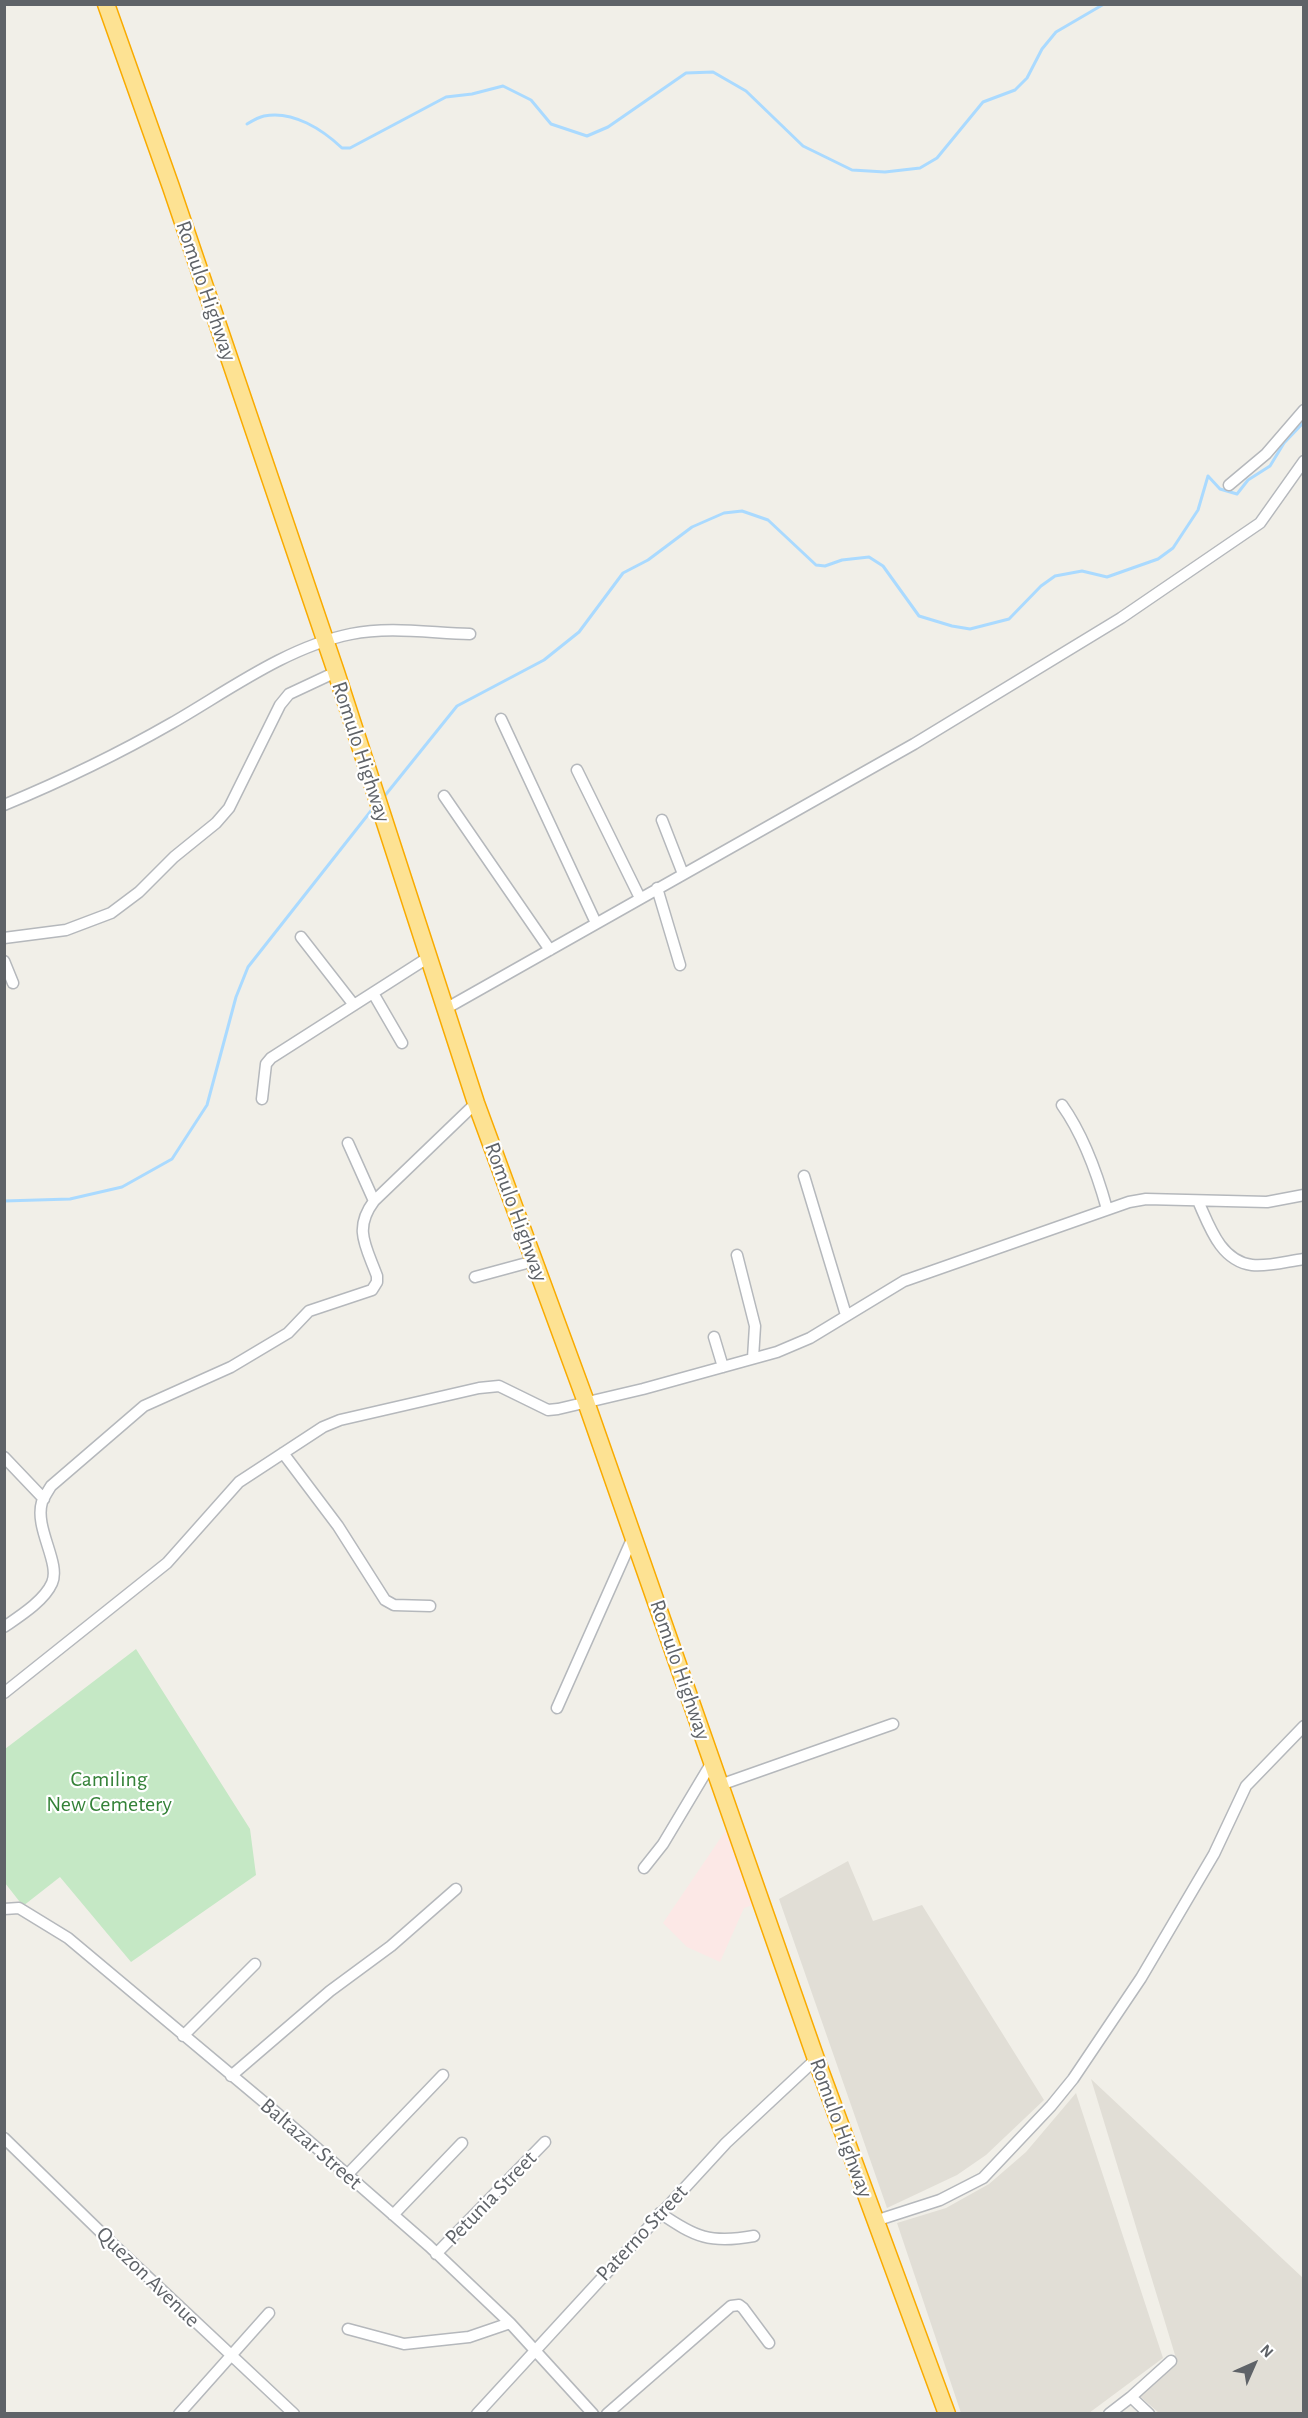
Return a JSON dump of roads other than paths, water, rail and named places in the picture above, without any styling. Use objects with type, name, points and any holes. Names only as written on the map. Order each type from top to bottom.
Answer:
[{"type":"highway","name":"Romulo Highway","points":[[106,4],[171,187],[336,672],[476,1103],[586,1402],[816,2060],[947,2414]]},
{"type":"street","points":[[1229,485],[1266,454],[1304,410]]},
{"type":"street","points":[[447,1008],[914,744],[1121,618],[1260,523],[1304,461]]},
{"type":"street","points":[[4,805],[104,760],[289,655],[351,634],[385,630],[470,634]]},
{"type":"street","points":[[4,938],[66,930],[111,912],[139,892],[174,857],[216,823],[229,808],[280,705],[289,694],[336,672]]},
{"type":"street","points":[[501,719],[596,923]]},
{"type":"street","points":[[577,770],[640,898]]},
{"type":"street","points":[[444,796],[550,950]]},
{"type":"street","points":[[662,820],[683,874]]},
{"type":"street","points":[[657,888],[681,965]]},
{"type":"street","points":[[300,937],[354,1005]]},
{"type":"street","points":[[262,1099],[266,1064],[429,957]]},
{"type":"street","points":[[4,961],[13,983]]},
{"type":"street","points":[[373,993],[402,1043]]},
{"type":"street","points":[[4,1627],[33,1605],[51,1586],[55,1576],[42,1529],[44,1499],[51,1486],[144,1406],[231,1367],[288,1333],[309,1311],[372,1290],[377,1282],[377,1276],[362,1233],[362,1223],[374,1201],[476,1103]]},
{"type":"street","points":[[1062,1105],[1074,1123],[1101,1186],[1107,1209]]},
{"type":"street","points":[[348,1143],[374,1201]]},
{"type":"street","points":[[804,1176],[846,1315]]},
{"type":"street","points":[[4,1693],[167,1563],[194,1535],[223,1497],[238,1482],[323,1427],[340,1420],[479,1388],[500,1386],[548,1410],[586,1402],[723,1367],[796,1345],[904,1281],[1138,1200],[1267,1202],[1304,1195]]},
{"type":"street","points":[[1198,1200],[1222,1249],[1234,1257],[1252,1265],[1304,1259]]},
{"type":"street","points":[[737,1255],[755,1326],[753,1358]]},
{"type":"street","points":[[475,1277],[534,1261]]},
{"type":"street","points":[[714,1337],[723,1367]]},
{"type":"street","points":[[283,1453],[338,1526],[385,1600],[394,1605],[430,1606]]},
{"type":"street","points":[[4,1457],[44,1499]]},
{"type":"street","points":[[557,1708],[633,1537]]},
{"type":"street","points":[[720,1785],[893,1724]]},
{"type":"street","points":[[875,2220],[940,2200],[983,2178],[1051,2106],[1073,2079],[1141,1978],[1214,1854],[1246,1786],[1304,1726]]},
{"type":"street","points":[[644,1868],[663,1844],[712,1762]]},
{"type":"street","points":[[231,2076],[330,1991],[391,1946],[456,1889]]},
{"type":"street","name":"Baltazar Street","points":[[4,1909],[19,1908],[68,1938],[347,2175],[510,2323],[593,2414]]},
{"type":"street","points":[[183,2036],[255,1964]]},
{"type":"street","name":"Paterno Street","points":[[477,2414],[660,2212],[726,2143],[816,2060]]},
{"type":"street","points":[[347,2175],[443,2075]]},
{"type":"street","name":"Quezon Avenue","points":[[4,2138],[231,2357],[294,2414]]},
{"type":"street","name":"Petunia Street","points":[[436,2254],[545,2142]]},
{"type":"street","points":[[393,2215],[462,2143]]},
{"type":"street","points":[[660,2212],[693,2235],[736,2240],[754,2236]]},
{"type":"street","points":[[607,2414],[731,2306],[739,2305],[743,2308],[769,2343]]},
{"type":"street","points":[[179,2414],[269,2313]]},
{"type":"street","points":[[348,2329],[404,2344],[469,2337],[510,2323]]},
{"type":"street","points":[[1109,2414],[1171,2361]]},
{"type":"street","points":[[1131,2397],[1149,2414]]},
{"type":"waterway","points":[[247,124],[264,116],[286,116],[317,128],[342,148],[350,148],[446,97],[472,94],[503,86],[531,100],[551,124],[587,136],[608,127],[686,73],[713,72],[746,91],[803,146],[852,170],[885,172],[920,168],[937,158],[983,102],[1015,90],[1027,78],[1042,49],[1056,32],[1104,4]]},
{"type":"waterway","points":[[383,798],[457,706],[544,660],[579,632],[623,573],[648,560],[692,527],[724,513],[742,511],[768,520],[816,565],[825,566],[842,560],[869,557],[883,566],[919,616],[970,629],[1009,619],[1041,586],[1055,576],[1082,571],[1107,577],[1158,559],[1173,548],[1198,510],[1208,476],[1220,489],[1237,494],[1248,480],[1270,466],[1284,443],[1304,422]]},
{"type":"waterway","points":[[4,1201],[70,1199],[122,1187],[172,1159],[207,1105],[236,997],[248,967],[374,807]]},
{"type":"park label","name":"Camiling New Cemetery","points":[[109,1792]]}]
